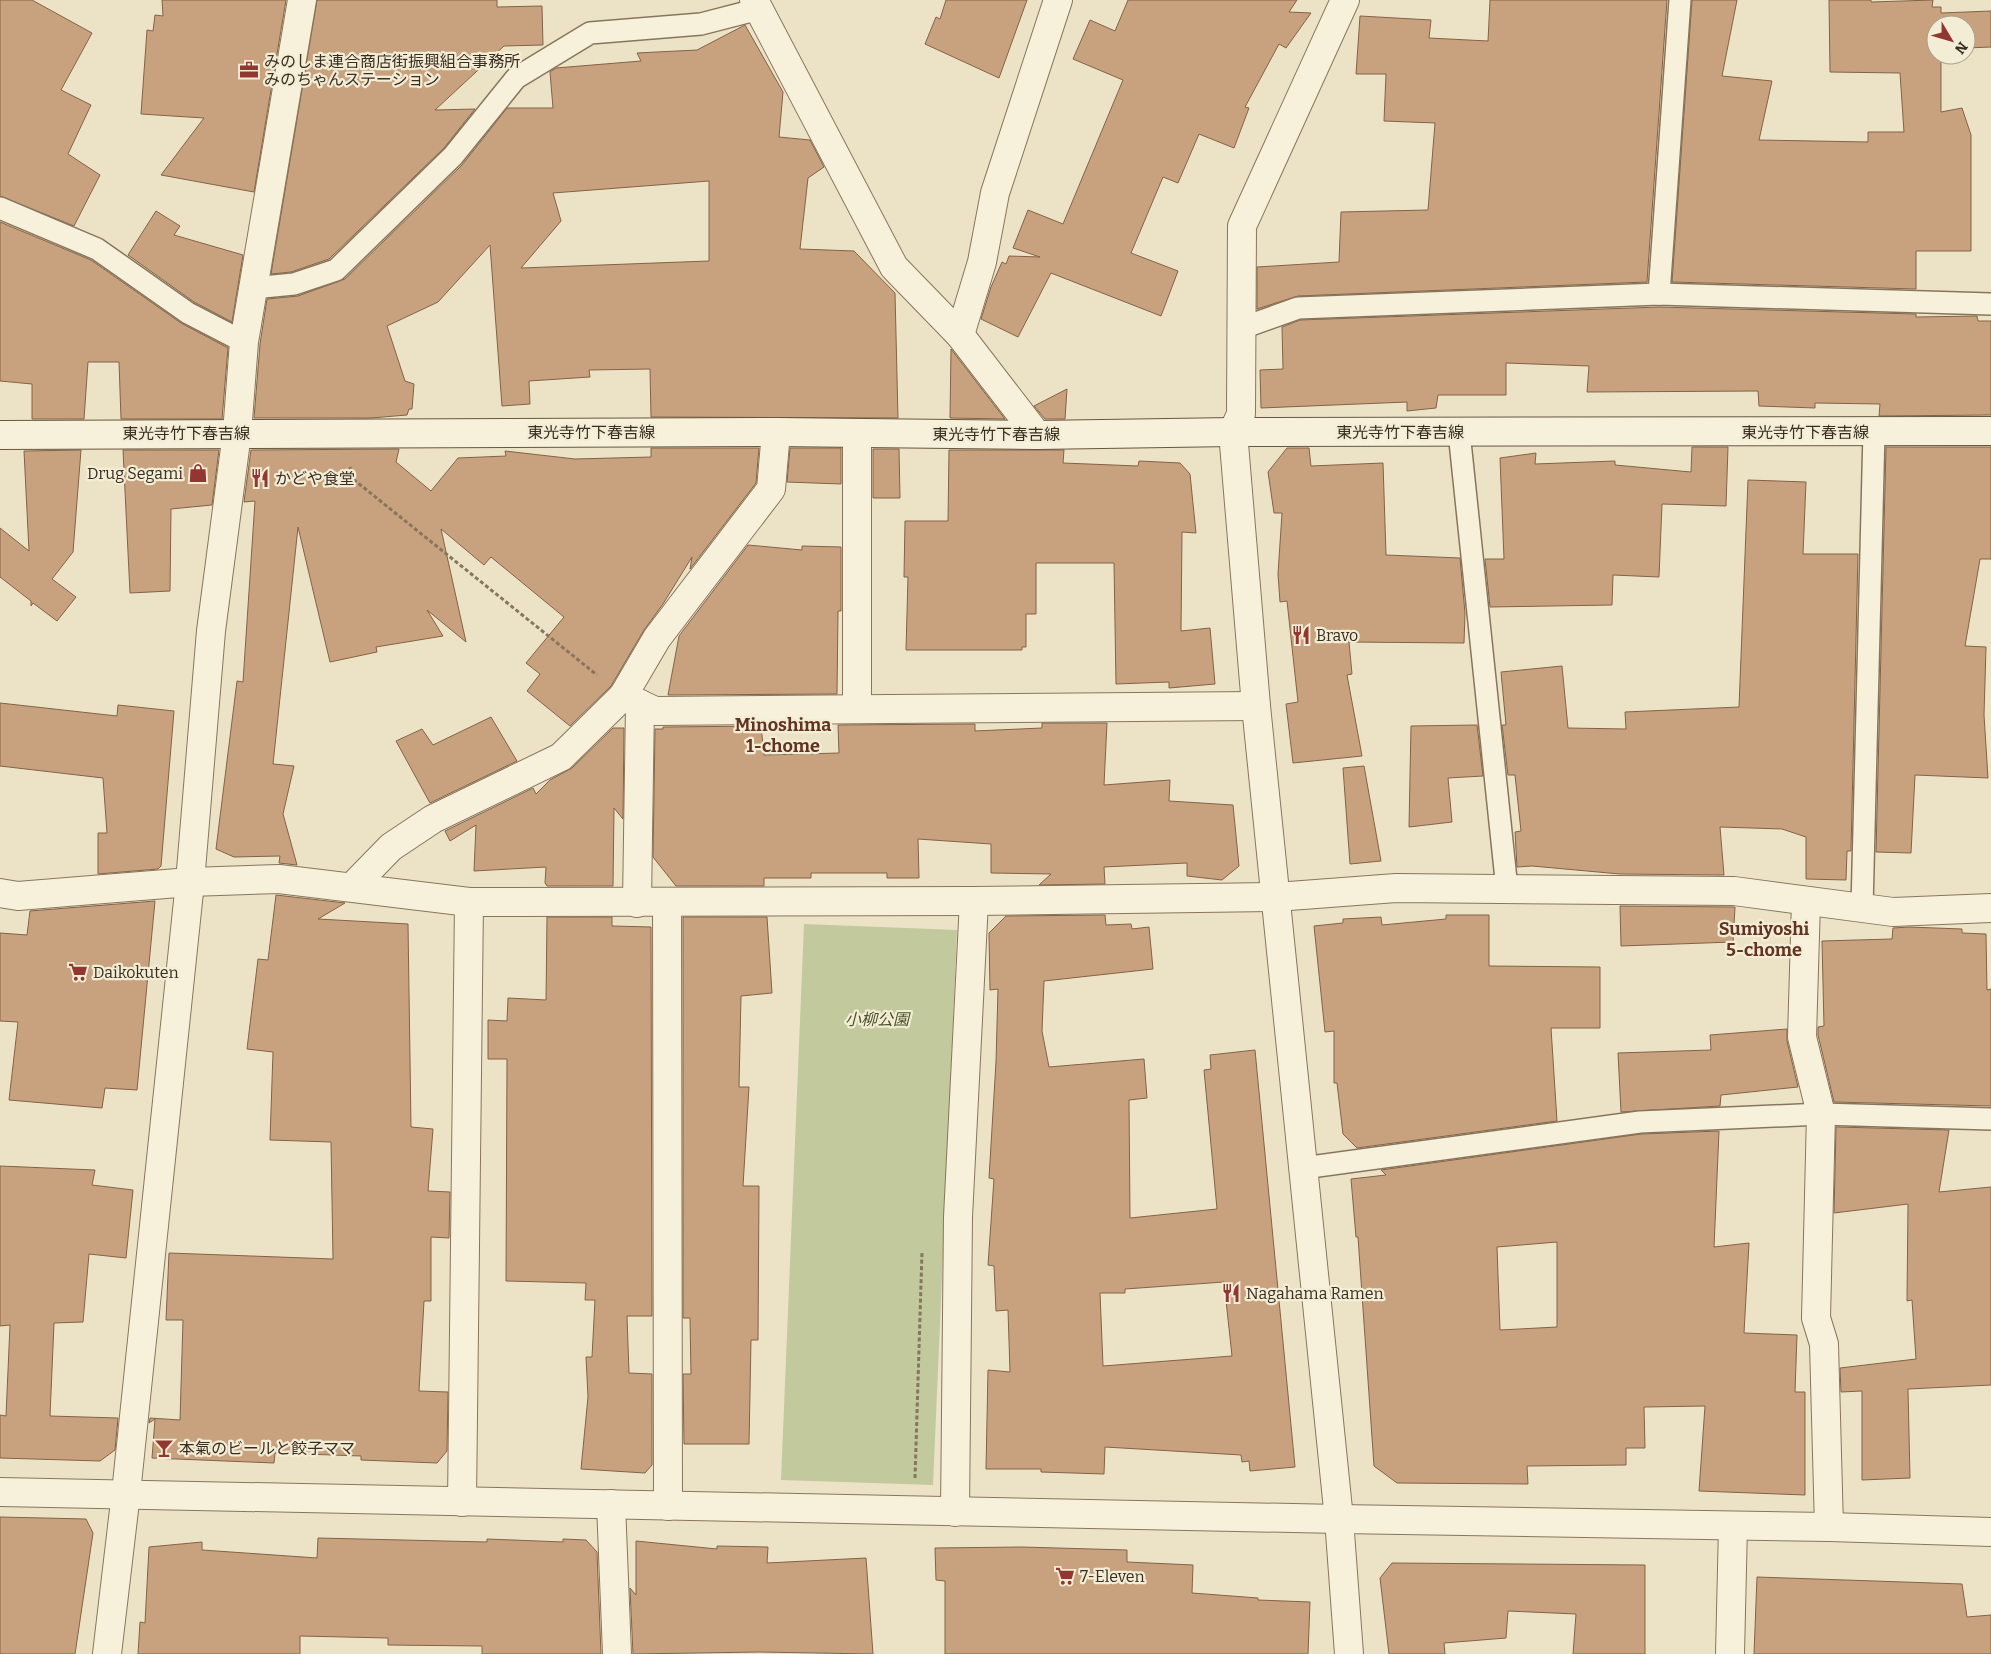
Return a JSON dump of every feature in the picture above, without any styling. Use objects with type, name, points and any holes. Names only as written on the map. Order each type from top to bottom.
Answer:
[{"type":"street","points":[[107,1654],[126,1493],[190,882],[211,631],[237,433],[244,342],[302,0]]},
{"type":"street","points":[[960,335],[982,262],[995,193],[1058,0]]},
{"type":"street","points":[[1345,0],[1242,226],[1241,414],[1233,432],[1256,706],[1339,1520],[1349,1654]]},
{"type":"street","points":[[762,3],[894,267],[960,335],[1037,435]]},
{"type":"street","name":"東光寺竹下春吉線","points":[[0,435],[776,432],[1037,435],[1233,432],[1991,431]]},
{"type":"street","points":[[636,903],[631,700],[657,638],[771,489],[776,432]]},
{"type":"street","points":[[857,433],[857,709]]},
{"type":"street","points":[[631,700],[655,711],[1256,706]]},
{"type":"street","points":[[352,887],[391,847],[433,819],[562,757],[631,700]]},
{"type":"street","points":[[0,893],[18,896],[190,882],[279,878],[469,902],[974,902],[1276,897],[1396,888],[1734,891],[1806,902],[1894,912],[1991,908]]},
{"type":"street","points":[[462,1502],[469,902]]},
{"type":"street","points":[[667,902],[668,1506]]},
{"type":"street","points":[[955,1512],[958,1217],[974,902]]},
{"type":"street","points":[[1806,902],[1802,1037],[1821,1114],[1816,1318],[1824,1344],[1829,1527]]},
{"type":"street","points":[[0,1492],[126,1493],[462,1502],[1339,1520],[1829,1527],[1991,1532]]},
{"type":"street","points":[[611,1504],[617,1654]]},
{"type":"street","points":[[1730,1654],[1733,1526]]},
{"type":"lane","points":[[1659,294],[1680,0]]},
{"type":"lane","points":[[253,288],[294,284],[336,270],[453,156],[516,78],[590,33],[702,24],[762,3]]},
{"type":"lane","points":[[0,208],[97,249],[188,313],[244,342]]},
{"type":"lane","points":[[1242,328],[1298,308],[1659,294],[1991,304]]},
{"type":"lane","points":[[1459,432],[1507,889]]},
{"type":"lane","points":[[1862,908],[1874,432]]},
{"type":"lane","points":[[1303,1168],[1640,1122],[1821,1114],[1991,1119]]},
{"type":"path","points":[[342,433],[353,479],[631,700]]},
{"type":"path","points":[[912,1511],[922,1243]]},
{"type":"green space","name":"小柳公園","points":[[804,924],[957,930],[933,1485],[781,1480]]},
{"type":"building","points":[[0,0],[32,0],[92,33],[61,90],[91,105],[68,154],[100,175],[74,226],[0,196]]},
{"type":"building","points":[[162,0],[286,0],[254,192],[161,175],[204,118],[141,114],[147,30],[153,31],[155,15],[163,16]]},
{"type":"building","points":[[317,0],[497,0],[497,7],[542,6],[543,45],[504,46],[435,110],[475,109],[444,148],[329,259],[291,272],[271,274]]},
{"type":"building","points":[[946,0],[1027,0],[999,78],[925,44],[936,17],[940,19]]},
{"type":"building","points":[[1128,0],[1297,0],[1289,12],[1311,13],[1286,48],[1279,44],[1245,107],[1249,108],[1234,148],[1199,134],[1178,183],[1163,177],[1131,253],[1178,271],[1161,316],[1051,273],[1018,337],[981,319],[991,287],[1002,262],[1006,264],[1009,256],[1040,257],[1013,248],[1028,210],[1063,224],[1123,80],[1073,59],[1090,20],[1115,31]]},
{"type":"building","points":[[1490,0],[1667,0],[1647,282],[1298,296],[1257,309],[1257,267],[1339,262],[1341,212],[1428,210],[1435,123],[1384,121],[1386,74],[1356,74],[1360,16],[1431,20],[1429,38],[1488,41]]},
{"type":"building","points":[[1692,0],[1737,0],[1722,76],[1772,81],[1759,140],[1868,142],[1868,132],[1904,132],[1900,73],[1830,72],[1829,0],[1871,0],[1871,2],[1933,0],[1932,7],[1941,7],[1941,13],[1991,11],[1991,47],[1976,48],[1976,15],[1926,15],[1926,65],[1941,65],[1941,112],[1962,108],[1971,135],[1971,251],[1916,251],[1916,289],[1672,282]]},
{"type":"building","points":[[745,25],[783,92],[779,137],[810,140],[824,167],[808,178],[800,249],[854,251],[895,293],[898,418],[651,417],[650,369],[589,370],[590,377],[529,381],[530,404],[502,406],[490,245],[438,302],[387,326],[405,381],[414,384],[412,409],[409,409],[407,415],[371,418],[254,418],[260,344],[267,299],[298,296],[345,279],[462,165],[507,108],[553,108],[550,72],[556,68],[641,61],[637,53],[697,50]],"holes":[[[709,181],[709,261],[521,268],[561,221],[553,193]]]},
{"type":"building","points":[[156,211],[180,226],[174,235],[243,255],[232,322],[194,302],[128,255]]},
{"type":"building","points":[[0,222],[91,260],[181,323],[228,348],[222,419],[121,419],[119,362],[88,362],[84,419],[32,419],[32,384],[0,381]]},
{"type":"building","points":[[1659,307],[1916,314],[1916,317],[1977,316],[1978,321],[1991,321],[1991,415],[1879,416],[1880,404],[1815,403],[1815,408],[1759,406],[1758,391],[1587,392],[1589,366],[1506,363],[1506,395],[1438,395],[1436,408],[1407,411],[1407,402],[1261,408],[1260,370],[1283,369],[1282,327],[1300,320]]},
{"type":"building","points":[[951,349],[1005,419],[950,418]]},
{"type":"building","points":[[1067,389],[1065,419],[1045,419],[1034,406]]},
{"type":"building","points":[[1692,447],[1728,447],[1726,506],[1662,504],[1659,577],[1613,575],[1612,605],[1490,607],[1485,559],[1504,559],[1500,458],[1536,453],[1535,464],[1615,461],[1615,465],[1691,472]]},
{"type":"building","points":[[1886,447],[1991,447],[1991,559],[1980,559],[1965,646],[1986,647],[1984,715],[1988,778],[1915,775],[1911,853],[1876,852]]},
{"type":"building","points":[[651,448],[759,448],[756,483],[690,569],[692,557],[663,604],[644,630],[611,686],[570,726],[527,691],[540,674],[526,663],[564,617],[491,557],[484,565],[441,529],[466,642],[427,610],[443,636],[376,647],[377,652],[330,662],[298,527],[273,764],[294,766],[283,814],[297,865],[279,863],[280,856],[234,857],[216,849],[237,681],[243,682],[255,501],[244,502],[251,450],[399,449],[396,462],[431,491],[458,458],[506,456],[505,451],[575,459],[651,457]]},
{"type":"building","points":[[790,448],[841,448],[841,484],[787,482]]},
{"type":"building","points":[[1287,448],[1309,448],[1311,466],[1383,463],[1386,555],[1460,558],[1465,613],[1464,643],[1349,642],[1352,674],[1347,675],[1362,756],[1293,763],[1286,704],[1298,702],[1287,601],[1280,602],[1278,574],[1282,513],[1274,513],[1268,472]]},
{"type":"building","points":[[873,449],[899,449],[900,498],[873,498]]},
{"type":"building","points":[[81,450],[73,552],[52,579],[76,597],[57,621],[33,603],[31,606],[31,601],[0,577],[0,528],[29,551],[24,451]]},
{"type":"building","points":[[123,450],[219,450],[212,505],[171,509],[170,591],[130,593]]},
{"type":"building","points":[[949,450],[1064,450],[1063,463],[1138,466],[1139,461],[1180,463],[1190,474],[1196,533],[1182,532],[1181,631],[1210,628],[1215,684],[1169,688],[1169,682],[1116,684],[1114,563],[1036,563],[1036,614],[1026,614],[1026,647],[1022,647],[1022,650],[906,650],[908,577],[904,577],[905,521],[948,521]]},
{"type":"building","points":[[1748,480],[1806,482],[1803,554],[1858,554],[1851,851],[1847,851],[1846,880],[1806,879],[1806,837],[1782,829],[1720,827],[1724,875],[1620,874],[1532,866],[1517,867],[1515,832],[1521,831],[1515,775],[1508,775],[1502,725],[1506,725],[1501,672],[1562,666],[1568,728],[1626,729],[1625,712],[1739,707]]},
{"type":"building","points":[[748,545],[802,550],[802,546],[841,547],[841,611],[838,611],[837,694],[668,695],[679,636]]},
{"type":"building","points":[[0,703],[117,716],[118,705],[174,711],[161,866],[158,869],[98,874],[98,833],[107,833],[103,778],[0,766]]},
{"type":"building","points":[[491,717],[517,761],[430,803],[396,741],[422,729],[433,745]]},
{"type":"building","points":[[1042,723],[1107,723],[1104,785],[1170,780],[1169,801],[1233,805],[1239,866],[1222,880],[1187,876],[1187,863],[1104,867],[1105,884],[1039,885],[1051,874],[991,873],[991,844],[918,839],[919,878],[887,878],[887,873],[811,873],[811,878],[764,878],[764,886],[676,886],[653,857],[655,729],[663,729],[663,727],[761,726],[764,755],[839,753],[838,725],[975,724],[975,731],[1042,728]]},
{"type":"building","points":[[1477,725],[1483,776],[1448,778],[1452,822],[1409,827],[1411,726]]},
{"type":"building","points":[[613,728],[624,728],[623,819],[614,808],[613,886],[547,886],[545,883],[546,867],[474,871],[476,825],[450,841],[445,831],[533,788],[536,794],[550,780],[572,768]]},
{"type":"building","points":[[1364,766],[1381,861],[1350,864],[1343,768]]},
{"type":"building","points":[[276,895],[345,903],[318,919],[408,924],[411,1127],[433,1129],[428,1191],[450,1192],[449,1238],[431,1237],[431,1301],[424,1301],[419,1391],[448,1392],[447,1451],[437,1463],[361,1460],[361,1456],[275,1453],[274,1463],[152,1458],[155,1419],[149,1423],[150,1418],[180,1420],[183,1320],[166,1320],[169,1253],[333,1259],[331,1142],[270,1140],[273,1052],[247,1049],[258,959],[268,960]]},
{"type":"building","points":[[155,901],[137,1090],[105,1088],[102,1108],[9,1100],[18,1022],[0,1021],[0,933],[27,935],[30,911]]},
{"type":"building","points":[[1620,906],[1735,907],[1733,942],[1621,946]]},
{"type":"building","points":[[1105,915],[1106,925],[1131,924],[1132,929],[1149,927],[1153,969],[1044,981],[1042,1031],[1049,1067],[1144,1059],[1147,1098],[1129,1100],[1130,1218],[1217,1209],[1204,1070],[1211,1069],[1210,1055],[1255,1050],[1295,1467],[1250,1471],[1249,1461],[1242,1462],[1241,1455],[1105,1447],[1104,1474],[1041,1472],[1041,1469],[986,1469],[988,1370],[1010,1372],[1008,1310],[996,1311],[994,1266],[988,1265],[994,1179],[989,1178],[998,989],[990,990],[989,933],[1006,916]],"holes":[[[1224,1282],[1232,1356],[1103,1366],[1100,1293],[1125,1293],[1125,1289]]]},
{"type":"building","points":[[1446,915],[1489,915],[1489,966],[1600,967],[1600,1028],[1551,1028],[1557,1121],[1357,1148],[1343,1134],[1337,1083],[1334,1083],[1334,1031],[1325,1032],[1314,926],[1343,923],[1343,919],[1381,917],[1382,925],[1446,919]]},
{"type":"building","points":[[547,917],[612,917],[612,926],[651,927],[652,1316],[627,1316],[629,1373],[652,1374],[652,1465],[645,1473],[581,1469],[588,1397],[586,1357],[592,1357],[595,1300],[585,1300],[586,1283],[506,1281],[507,1059],[488,1059],[488,1020],[507,1021],[508,998],[546,1000]]},
{"type":"building","points":[[683,917],[767,917],[772,993],[741,996],[739,1087],[749,1087],[743,1186],[759,1186],[758,1340],[751,1340],[749,1444],[684,1444],[683,1374],[691,1374],[690,1318],[683,1318]]},
{"type":"building","points":[[1893,928],[1962,929],[1962,933],[1986,934],[1987,990],[1991,989],[1991,1106],[1834,1102],[1818,1035],[1818,1027],[1824,1026],[1822,941],[1892,939]]},
{"type":"building","points":[[1787,1029],[1787,1041],[1798,1087],[1721,1095],[1720,1106],[1621,1112],[1618,1053],[1711,1050],[1710,1035]]},
{"type":"building","points":[[1836,1127],[1949,1130],[1939,1192],[1991,1187],[1991,1385],[1908,1389],[1910,1478],[1862,1480],[1862,1391],[1841,1392],[1840,1368],[1916,1359],[1912,1300],[1907,1301],[1908,1204],[1834,1213]]},
{"type":"building","points":[[1719,1131],[1714,1247],[1749,1243],[1744,1333],[1797,1335],[1795,1392],[1805,1392],[1805,1495],[1699,1491],[1705,1406],[1644,1407],[1645,1448],[1626,1448],[1626,1465],[1527,1466],[1528,1484],[1397,1483],[1374,1466],[1358,1237],[1356,1237],[1351,1179],[1386,1175],[1381,1170],[1641,1134]],"holes":[[[1557,1242],[1557,1327],[1500,1330],[1497,1247]]]},
{"type":"building","points":[[0,1166],[95,1170],[92,1185],[133,1190],[126,1258],[89,1254],[83,1322],[54,1323],[50,1416],[118,1418],[115,1450],[100,1461],[0,1458],[0,1415],[6,1416],[10,1325],[0,1326]]},
{"type":"building","points":[[0,1517],[86,1519],[93,1533],[75,1654],[0,1654]]},
{"type":"building","points":[[318,1538],[487,1542],[487,1539],[563,1542],[563,1539],[586,1540],[597,1552],[601,1654],[482,1654],[482,1646],[388,1645],[388,1638],[300,1636],[300,1654],[138,1654],[140,1622],[145,1623],[149,1547],[202,1542],[202,1550],[317,1558]]},
{"type":"building","points":[[636,1541],[717,1549],[717,1546],[768,1547],[767,1563],[866,1558],[873,1654],[759,1652],[633,1654],[630,1588],[636,1595]]},
{"type":"building","points":[[1022,1547],[1127,1550],[1127,1562],[1193,1565],[1192,1593],[1258,1598],[1258,1600],[1310,1602],[1308,1654],[945,1654],[945,1581],[936,1580],[935,1548]]},
{"type":"building","points":[[1392,1563],[1645,1565],[1645,1654],[1573,1654],[1576,1614],[1508,1611],[1506,1638],[1444,1643],[1445,1654],[1389,1654],[1380,1578]]},
{"type":"building","points":[[1757,1577],[1962,1584],[1967,1617],[1991,1615],[1991,1654],[1754,1654]]},
{"type":"place","name":"みのしま連合商店街振興組合事務所 みのちゃんステーション","points":[[249,70]]},
{"type":"place","name":"Drug Segami","points":[[198,473]]},
{"type":"place","name":"かどや食堂","points":[[260,478]]},
{"type":"place","name":"Bravo","points":[[1301,635]]},
{"type":"place","name":"Daikokuten","points":[[78,972]]},
{"type":"place","name":"Nagahama Ramen","points":[[1231,1293]]},
{"type":"place","name":"本氣のビールと餃子ママ","points":[[164,1448]]},
{"type":"place","name":"7-Eleven","points":[[1065,1576]]},
{"type":"district","name":"Minoshima 1-chome","points":[[783,735]]},
{"type":"district","name":"Sumiyoshi 5-chome","points":[[1764,940]]}]
